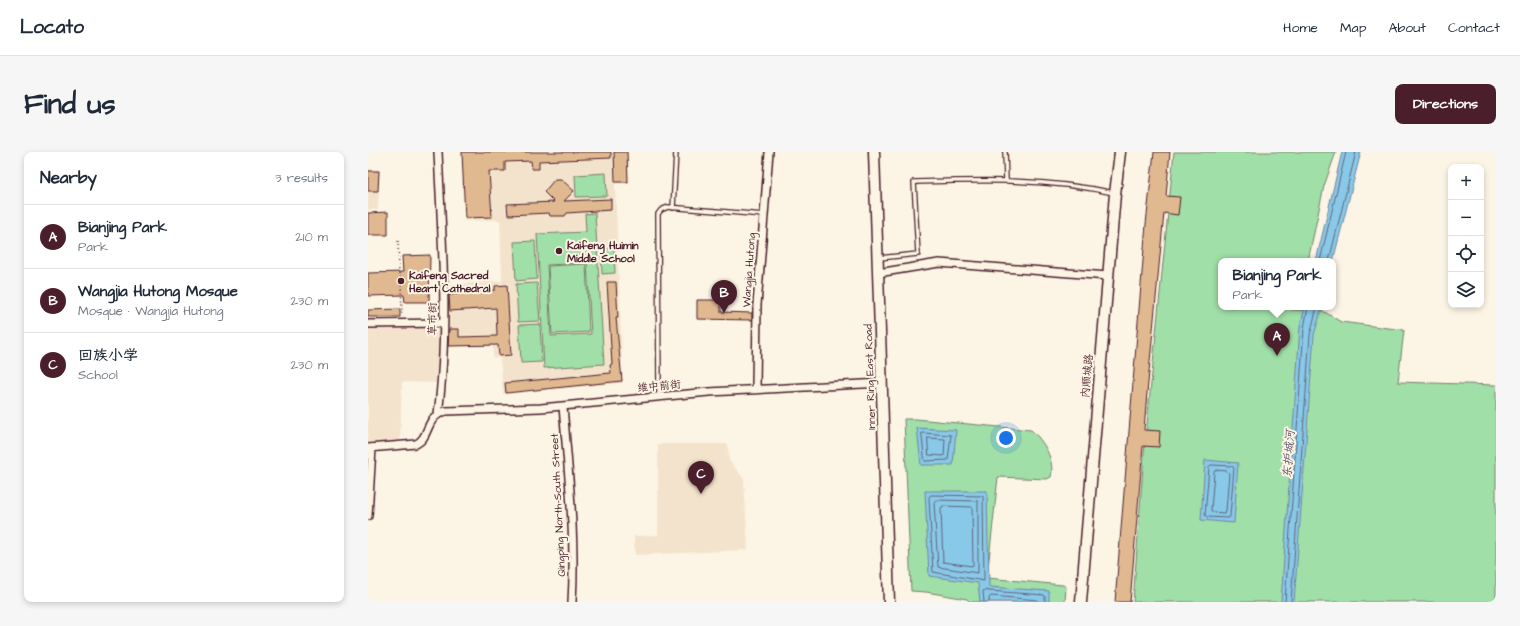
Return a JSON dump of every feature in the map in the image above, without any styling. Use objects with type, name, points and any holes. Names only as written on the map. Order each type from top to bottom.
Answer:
[{"type":"street","name":"草市街","points":[[438,152],[443,323],[442,381],[438,414]]},
{"type":"street","name":"Wangjia Hutong","points":[[756,390],[757,305],[770,152]]},
{"type":"street","name":"Inner Ring East Road","points":[[874,152],[889,602]]},
{"type":"street","name":"内顺城路","points":[[1081,602],[1115,194],[1120,152]]},
{"type":"street","points":[[878,273],[939,262],[1108,276]]},
{"type":"street","points":[[368,324],[443,323]]},
{"type":"street","name":"维中前街","points":[[438,414],[446,411],[541,408],[659,397],[882,383]]},
{"type":"street","name":"Qingping North-South Street","points":[[563,406],[571,514],[572,602]]},
{"type":"street","points":[[368,516],[370,448],[405,446],[419,443],[432,420],[438,414]]},
{"type":"lane","points":[[673,208],[676,152]]},
{"type":"lane","points":[[1006,152],[1006,180]]},
{"type":"lane","points":[[877,258],[918,254],[914,182],[1006,180],[1066,184],[1115,194]]},
{"type":"lane","points":[[659,397],[658,214],[664,207],[764,215]]},
{"type":"path","points":[[398,241],[402,323]]},
{"type":"shaded area","name":"Kaifeng Huimin Middle School","points":[[461,152],[628,152],[629,183],[615,184],[623,383],[503,394],[500,358],[493,358],[493,346],[446,347],[446,285],[502,281],[500,220],[464,221]]},
{"type":"shaded area","points":[[368,169],[380,170],[378,210],[368,210]]},
{"type":"shaded area","points":[[368,327],[439,327],[439,353],[436,383],[402,382],[400,443],[368,445]]},
{"type":"shaded area","points":[[658,444],[728,444],[729,460],[744,479],[748,550],[635,555],[634,536],[658,535]]},
{"type":"green space","points":[[1174,152],[1336,152],[1324,186],[1309,258],[1218,258],[1218,310],[1323,311],[1341,322],[1404,330],[1398,382],[1496,385],[1496,602],[1133,602],[1144,454]]},
{"type":"green space","points":[[606,173],[607,196],[576,197],[575,175]]},
{"type":"green space","points":[[595,213],[604,364],[544,368],[537,234],[586,232],[585,214]],"holes":[[[587,263],[591,334],[551,336],[547,265]]]},
{"type":"green space","points":[[535,241],[537,279],[516,281],[514,242]]},
{"type":"green space","points":[[614,248],[615,273],[602,274],[601,249]]},
{"type":"green space","points":[[586,264],[589,332],[552,334],[548,266]]},
{"type":"green space","points":[[537,283],[540,321],[518,322],[516,284]]},
{"type":"green space","points":[[540,324],[542,362],[521,363],[519,325]]},
{"type":"green space","points":[[904,419],[1031,430],[1036,434],[1044,445],[1050,458],[1052,471],[1051,477],[1047,479],[998,477],[987,578],[1063,585],[1066,587],[1065,602],[970,602],[967,599],[911,591]]},
{"type":"water","points":[[1342,152],[1361,152],[1334,258],[1317,258]]},
{"type":"water","points":[[1304,310],[1321,310],[1314,335],[1294,602],[1281,602],[1300,327]]},
{"type":"water","points":[[917,428],[956,430],[953,465],[921,465]]},
{"type":"water","points":[[1205,460],[1238,463],[1234,523],[1201,520]]},
{"type":"water","points":[[925,491],[987,491],[989,587],[1049,591],[1049,602],[980,602],[978,583],[929,576]]},
{"type":"building","points":[[462,152],[611,152],[611,158],[539,161],[539,169],[532,169],[531,161],[505,162],[505,171],[489,171],[492,217],[465,218]]},
{"type":"building","points":[[614,152],[627,152],[628,182],[615,182]]},
{"type":"building","points":[[1154,152],[1170,152],[1166,196],[1180,197],[1178,215],[1164,213],[1146,404],[1144,430],[1160,431],[1159,447],[1143,446],[1130,602],[1115,602],[1146,224]]},
{"type":"building","points":[[368,171],[379,171],[378,191],[368,191]]},
{"type":"building","points":[[555,179],[561,179],[574,191],[564,201],[611,199],[611,210],[567,213],[565,216],[550,216],[549,213],[508,215],[507,204],[554,202],[544,192]]},
{"type":"building","points":[[388,212],[388,235],[368,235],[368,213]]},
{"type":"building","points":[[430,255],[429,302],[405,302],[404,295],[368,296],[368,273],[403,272],[402,256]]},
{"type":"building","points":[[607,282],[616,282],[618,318],[616,318],[622,381],[506,393],[505,383],[611,373],[610,365],[612,364]]},
{"type":"building","points":[[507,285],[511,355],[499,356],[498,345],[448,346],[449,329],[459,329],[459,337],[497,336],[496,308],[450,311],[449,295],[459,294],[459,292],[495,290],[495,286]]},
{"type":"building","points":[[697,300],[721,300],[721,312],[752,313],[752,320],[697,319]]},
{"type":"building","points":[[400,309],[400,317],[368,317],[368,310]]},
{"type":"place","name":"Kaifeng Huimin Middle School","points":[[559,251]]},
{"type":"place","name":"Kaifeng Sacred Heart Cathedral","points":[[401,281]]},
{"type":"place","name":"Wangjia Hutong Mosque","points":[[724,313]]},
{"type":"place","name":"Bianjing Park","points":[[1277,356]]},
{"type":"place","name":"回族小学","points":[[701,494]]},
{"type":"water label","name":"东护城河","points":[[1289,454]]}]
